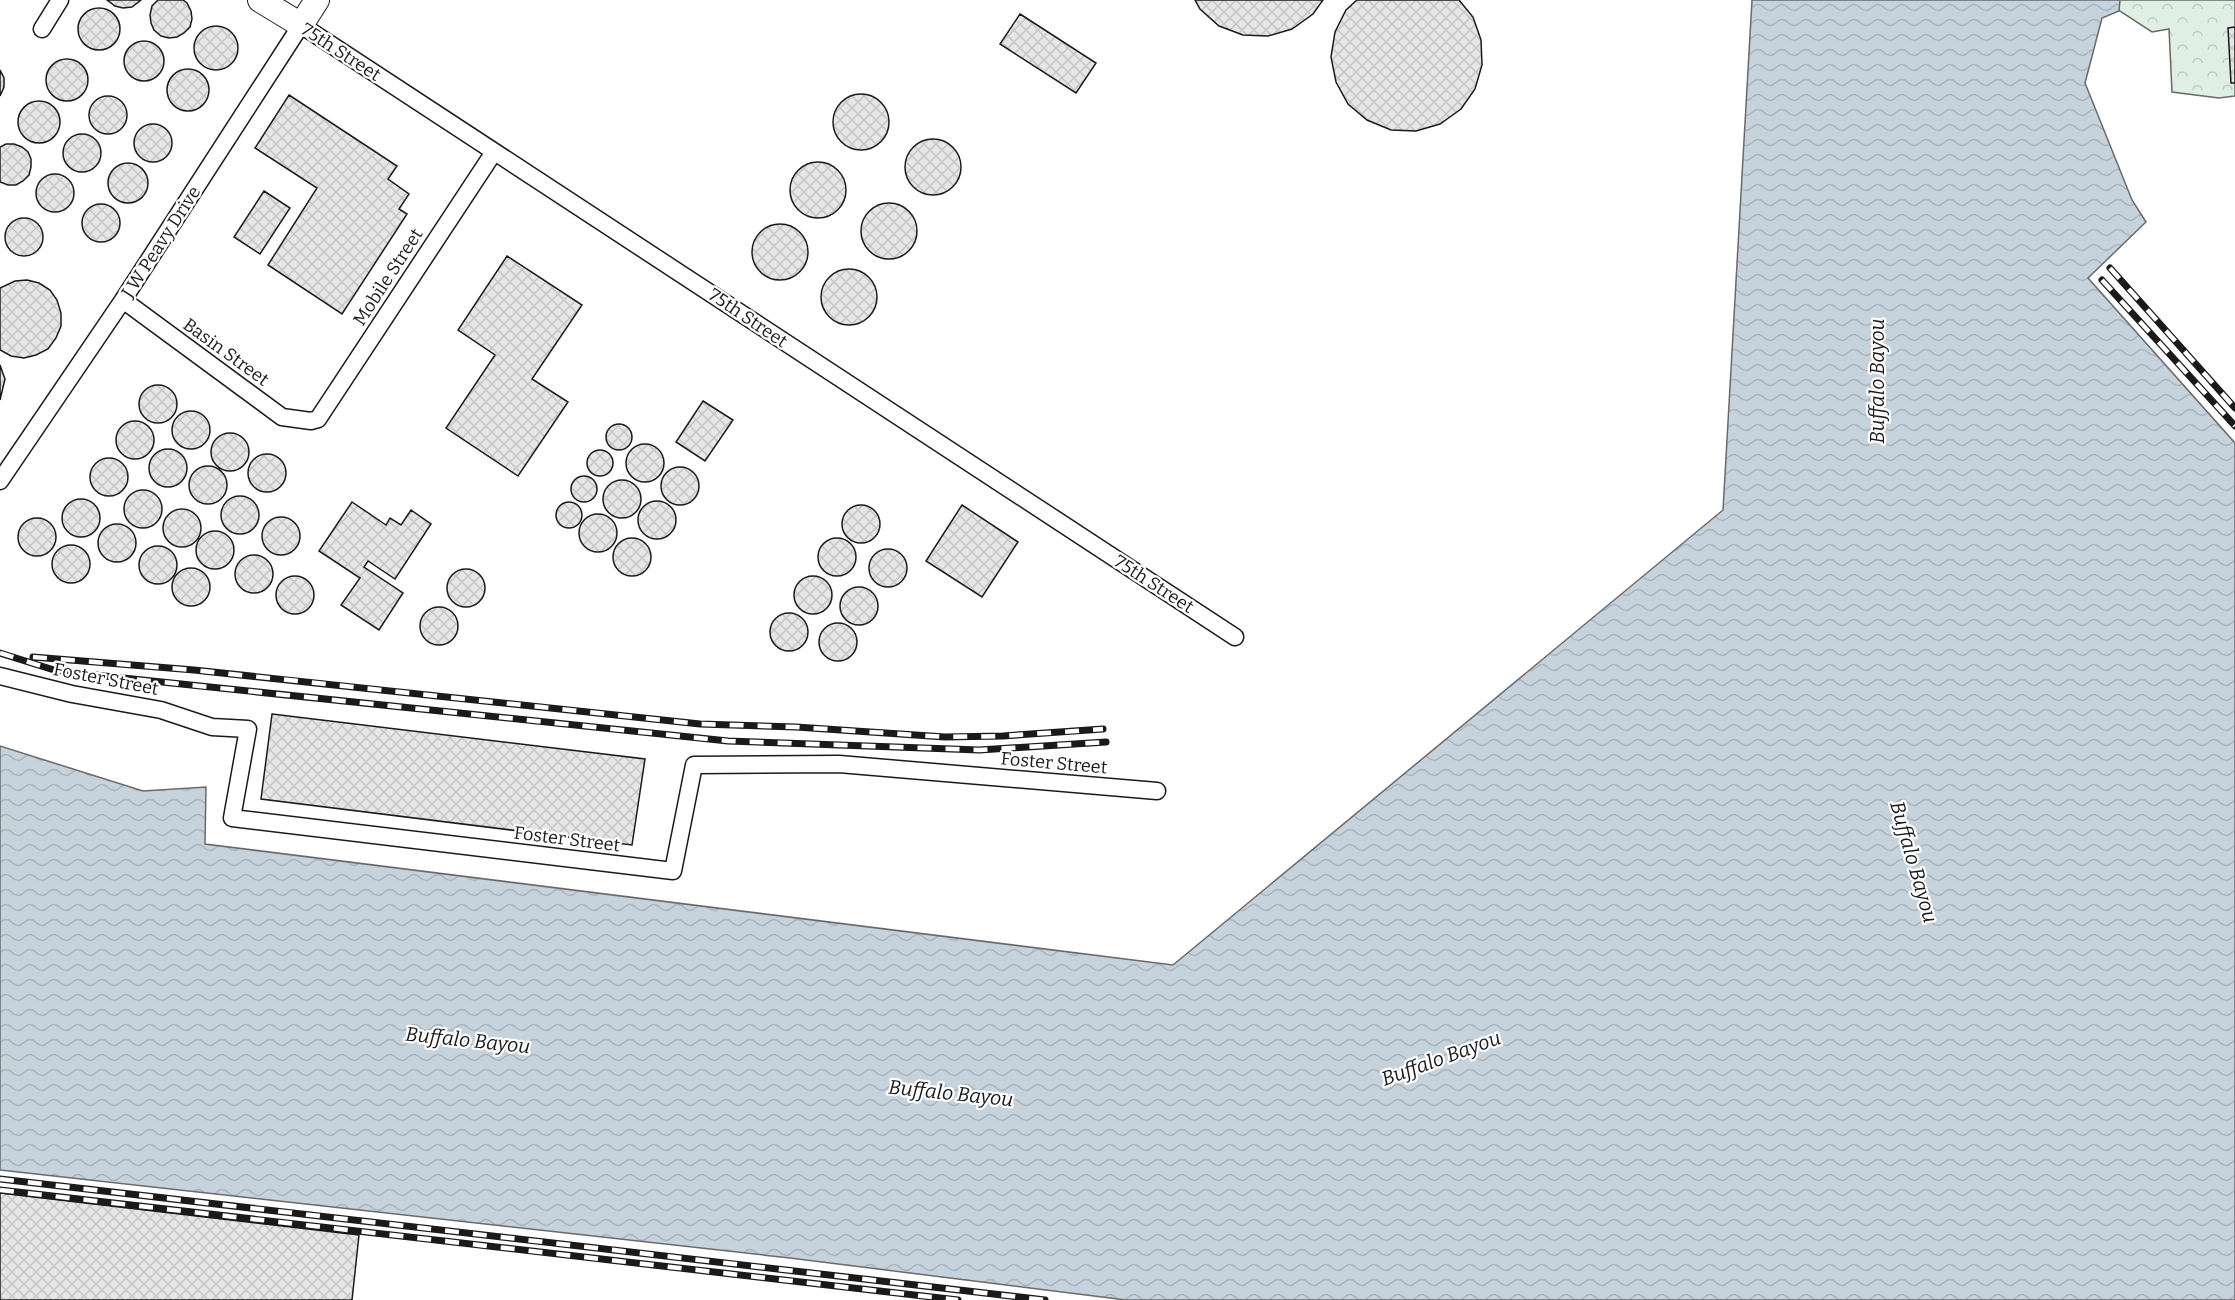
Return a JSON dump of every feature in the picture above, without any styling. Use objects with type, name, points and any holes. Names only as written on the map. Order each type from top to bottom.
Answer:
[{"type":"street","points":[[42,29],[60,0]]},
{"type":"street","name":"75th Street","points":[[260,0],[1235,637]]},
{"type":"street","name":"J W Peavy Drive","points":[[0,481],[123,300],[317,0]]},
{"type":"street","name":"Mobile Street","points":[[311,421],[318,419],[494,152]]},
{"type":"street","name":"Basin Street","points":[[123,300],[282,417],[311,421]]},
{"type":"street","name":"Foster Street","points":[[0,676],[72,694],[161,710],[212,727],[248,729],[232,818],[673,871],[694,765],[839,764],[1157,791]]},
{"type":"green space","points":[[2103,0],[2235,0],[2235,96],[2219,98],[2172,92],[2169,29],[2152,32]]},
{"type":"water","name":"Buffalo Bayou","points":[[1752,0],[2120,0],[2119,11],[2102,18],[2085,83],[2132,200],[2146,222],[2088,278],[2235,443],[2235,1300],[1126,1300],[790,1258],[0,1170],[0,746],[143,791],[206,787],[205,844],[1173,965],[1723,510]]},
{"type":"building","points":[[107,0],[141,0],[132,7],[123,8]]},
{"type":"building","points":[[158,0],[183,0],[187,3],[192,19],[190,27],[184,33],[169,38],[161,36],[154,30],[150,15],[152,6]]},
{"type":"building","points":[[1195,0],[1323,0],[1313,14],[1292,29],[1268,36],[1243,35],[1219,26],[1200,9]]},
{"type":"building","points":[[1357,0],[1459,0],[1473,17],[1481,40],[1482,65],[1475,89],[1461,109],[1440,124],[1416,131],[1391,130],[1367,120],[1348,104],[1336,82],[1331,57],[1335,32],[1346,10]]},
{"type":"building","points":[[99,8],[114,14],[120,29],[114,44],[99,50],[84,44],[78,29],[84,14]]},
{"type":"building","points":[[1020,14],[1096,63],[1076,93],[1000,44]]},
{"type":"building","points":[[216,26],[231,33],[238,48],[231,63],[216,70],[201,63],[194,48],[201,33]]},
{"type":"building","points":[[2235,27],[2235,83],[2231,83],[2228,28]]},
{"type":"building","points":[[144,41],[152,42],[158,47],[163,53],[163,69],[158,75],[152,80],[144,81],[136,80],[130,75],[125,69],[124,61],[125,53],[130,47],[136,42]]},
{"type":"building","points":[[67,59],[75,60],[82,65],[87,72],[87,88],[82,95],[75,100],[67,101],[59,100],[52,95],[47,88],[46,80],[47,72],[52,65],[59,60]]},
{"type":"building","points":[[188,69],[203,75],[209,90],[203,105],[188,111],[173,105],[167,90],[173,75]]},
{"type":"building","points":[[0,70],[4,78],[4,87],[0,96]]},
{"type":"building","points":[[856,94],[866,94],[881,102],[887,111],[889,122],[887,133],[881,142],[866,150],[856,150],[845,145],[838,138],[833,127],[833,117],[838,106],[845,99]]},
{"type":"building","points":[[289,95],[397,166],[388,179],[409,194],[399,209],[407,214],[342,314],[268,265],[317,188],[255,148]]},
{"type":"building","points":[[108,96],[121,102],[127,115],[121,128],[108,134],[95,128],[89,115],[95,102]]},
{"type":"building","points":[[39,101],[54,107],[60,122],[54,137],[39,143],[24,137],[18,122],[24,107]]},
{"type":"building","points":[[153,124],[166,130],[172,143],[166,156],[153,162],[140,156],[134,143],[140,130]]},
{"type":"building","points":[[82,134],[89,135],[95,140],[100,146],[100,160],[95,166],[89,171],[82,172],[75,171],[69,166],[64,160],[63,153],[64,146],[69,140],[75,135]]},
{"type":"building","points":[[928,139],[938,139],[953,147],[959,156],[961,167],[959,178],[953,187],[938,195],[928,195],[917,190],[910,183],[905,172],[905,162],[910,151],[917,144]]},
{"type":"building","points":[[6,144],[22,147],[31,159],[29,175],[16,185],[0,182],[0,147]]},
{"type":"building","points":[[813,162],[823,162],[838,170],[844,179],[846,190],[844,201],[838,210],[823,218],[813,218],[802,213],[795,206],[790,195],[790,185],[795,174],[802,167]]},
{"type":"building","points":[[128,163],[136,164],[142,169],[147,175],[147,191],[142,197],[136,202],[128,203],[120,202],[114,197],[109,191],[108,183],[109,175],[114,169],[120,164]]},
{"type":"building","points":[[55,174],[62,175],[68,180],[73,186],[73,200],[68,206],[62,211],[55,212],[48,211],[42,206],[37,200],[36,193],[37,186],[42,180],[48,175]]},
{"type":"building","points":[[264,191],[290,208],[260,254],[234,237]]},
{"type":"building","points":[[884,203],[894,203],[909,211],[915,220],[917,231],[915,242],[909,251],[894,259],[884,259],[873,254],[866,247],[861,236],[861,226],[866,215],[873,208]]},
{"type":"building","points":[[101,204],[108,205],[114,210],[119,216],[119,230],[114,236],[108,241],[101,242],[94,241],[88,236],[83,230],[82,223],[83,216],[88,210],[94,205]]},
{"type":"building","points":[[24,218],[31,219],[37,224],[42,230],[42,244],[37,250],[31,255],[24,256],[17,255],[11,250],[6,244],[5,237],[6,230],[11,224],[17,219]]},
{"type":"building","points":[[775,224],[785,224],[800,232],[806,241],[808,252],[806,263],[800,272],[785,280],[775,280],[764,275],[757,268],[752,257],[752,247],[757,236],[764,229]]},
{"type":"building","points":[[507,256],[582,305],[532,379],[568,402],[518,476],[446,428],[495,355],[458,330]]},
{"type":"building","points":[[844,269],[854,269],[869,277],[875,286],[877,297],[875,308],[869,317],[854,325],[844,325],[833,320],[826,313],[821,302],[821,292],[826,281],[833,274]]},
{"type":"building","points":[[27,280],[39,283],[50,290],[57,300],[61,313],[61,326],[48,349],[24,358],[11,356],[0,350],[0,288],[15,281]]},
{"type":"building","points":[[0,365],[5,379],[0,400]]},
{"type":"building","points":[[158,385],[171,391],[177,404],[171,417],[158,423],[145,417],[139,404],[145,391]]},
{"type":"building","points":[[703,401],[733,420],[705,461],[676,442]]},
{"type":"building","points":[[191,411],[204,417],[210,430],[204,443],[191,449],[178,443],[172,430],[178,417]]},
{"type":"building","points":[[135,421],[148,427],[154,440],[148,453],[135,459],[122,453],[116,440],[122,427]]},
{"type":"building","points":[[619,424],[628,428],[632,437],[628,446],[619,450],[610,446],[606,437],[610,428]]},
{"type":"building","points":[[230,433],[243,439],[249,452],[243,465],[230,471],[217,465],[211,452],[217,439]]},
{"type":"building","points":[[645,444],[658,450],[664,463],[658,476],[645,482],[632,476],[626,463],[632,450]]},
{"type":"building","points":[[168,449],[181,455],[187,468],[181,481],[168,487],[155,481],[149,468],[155,455]]},
{"type":"building","points":[[600,450],[609,454],[613,463],[609,472],[600,476],[591,472],[587,463],[591,454]]},
{"type":"building","points":[[267,454],[280,460],[286,473],[280,486],[267,492],[254,486],[248,473],[254,460]]},
{"type":"building","points":[[109,458],[122,464],[128,477],[122,490],[109,496],[96,490],[90,477],[96,464]]},
{"type":"building","points":[[208,466],[221,472],[227,485],[221,498],[208,504],[195,498],[189,485],[195,472]]},
{"type":"building","points":[[680,467],[693,473],[699,486],[693,499],[680,505],[667,499],[661,486],[667,473]]},
{"type":"building","points":[[584,476],[593,480],[597,489],[593,498],[584,502],[575,498],[571,489],[575,480]]},
{"type":"building","points":[[622,480],[635,486],[641,499],[635,512],[622,518],[609,512],[603,499],[609,486]]},
{"type":"building","points":[[143,490],[156,496],[162,509],[156,522],[143,528],[130,522],[124,509],[130,496]]},
{"type":"building","points":[[240,496],[253,502],[259,515],[253,528],[240,534],[227,528],[221,515],[227,502]]},
{"type":"building","points":[[81,499],[94,505],[100,518],[94,531],[81,537],[68,531],[62,518],[68,505]]},
{"type":"building","points":[[657,501],[670,507],[676,520],[670,533],[657,539],[644,533],[638,520],[644,507]]},
{"type":"building","points":[[352,502],[386,525],[390,518],[401,525],[411,510],[431,524],[395,579],[368,561],[364,567],[403,593],[379,630],[341,605],[360,578],[319,551]]},
{"type":"building","points":[[569,502],[578,506],[582,515],[578,524],[569,528],[560,524],[556,515],[560,506]]},
{"type":"building","points":[[861,505],[874,511],[880,524],[874,537],[861,543],[848,537],[842,524],[848,511]]},
{"type":"building","points":[[962,505],[1018,542],[982,597],[926,561]]},
{"type":"building","points":[[182,509],[195,515],[201,528],[195,541],[182,547],[169,541],[163,528],[169,515]]},
{"type":"building","points":[[598,514],[611,520],[617,533],[611,546],[598,552],[585,546],[579,533],[585,520]]},
{"type":"building","points":[[281,517],[294,523],[300,536],[294,549],[281,555],[268,549],[262,536],[268,523]]},
{"type":"building","points":[[37,518],[50,524],[56,537],[50,550],[37,556],[24,550],[18,537],[24,524]]},
{"type":"building","points":[[117,524],[130,530],[136,543],[130,556],[117,562],[104,556],[98,543],[104,530]]},
{"type":"building","points":[[215,531],[228,537],[234,550],[228,563],[215,569],[202,563],[196,550],[202,537]]},
{"type":"building","points":[[632,538],[645,544],[651,557],[645,570],[632,576],[619,570],[613,557],[619,544]]},
{"type":"building","points":[[837,538],[850,544],[856,557],[850,570],[837,576],[824,570],[818,557],[824,544]]},
{"type":"building","points":[[71,545],[84,551],[90,564],[84,577],[71,583],[58,577],[52,564],[58,551]]},
{"type":"building","points":[[158,546],[171,552],[177,565],[171,578],[158,584],[145,578],[139,565],[145,552]]},
{"type":"building","points":[[888,549],[901,555],[907,568],[901,581],[888,587],[875,581],[869,568],[875,555]]},
{"type":"building","points":[[254,555],[267,561],[273,574],[267,587],[254,593],[241,587],[235,574],[241,561]]},
{"type":"building","points":[[191,568],[204,574],[210,587],[204,600],[191,606],[178,600],[172,587],[178,574]]},
{"type":"building","points":[[466,569],[479,575],[485,588],[479,601],[466,607],[453,601],[447,588],[453,575]]},
{"type":"building","points":[[295,576],[308,582],[314,595],[308,608],[295,614],[282,608],[276,595],[282,582]]},
{"type":"building","points":[[813,576],[826,582],[832,595],[826,608],[813,614],[800,608],[794,595],[800,582]]},
{"type":"building","points":[[859,587],[872,593],[878,606],[872,619],[859,625],[846,619],[840,606],[846,593]]},
{"type":"building","points":[[439,607],[452,613],[458,626],[452,639],[439,645],[426,639],[420,626],[426,613]]},
{"type":"building","points":[[789,613],[802,619],[808,632],[802,645],[789,651],[776,645],[770,632],[776,619]]},
{"type":"building","points":[[838,623],[851,629],[857,642],[851,655],[838,661],[825,655],[819,642],[825,629]]},
{"type":"building","points":[[272,714],[645,759],[632,845],[261,799]]},
{"type":"building","points":[[0,1193],[359,1235],[352,1300],[0,1300]]},
{"type":"railway","points":[[2110,268],[2235,408]]},
{"type":"railway","points":[[2102,280],[2235,426]]},
{"type":"railway","points":[[0,653],[54,670],[728,741],[979,750],[1106,742]]},
{"type":"railway","points":[[33,657],[194,670],[700,724],[796,727],[945,737],[1003,736],[1103,729]]},
{"type":"railway","points":[[0,1179],[1045,1300]]},
{"type":"railway","points":[[0,1190],[958,1300]]}]
